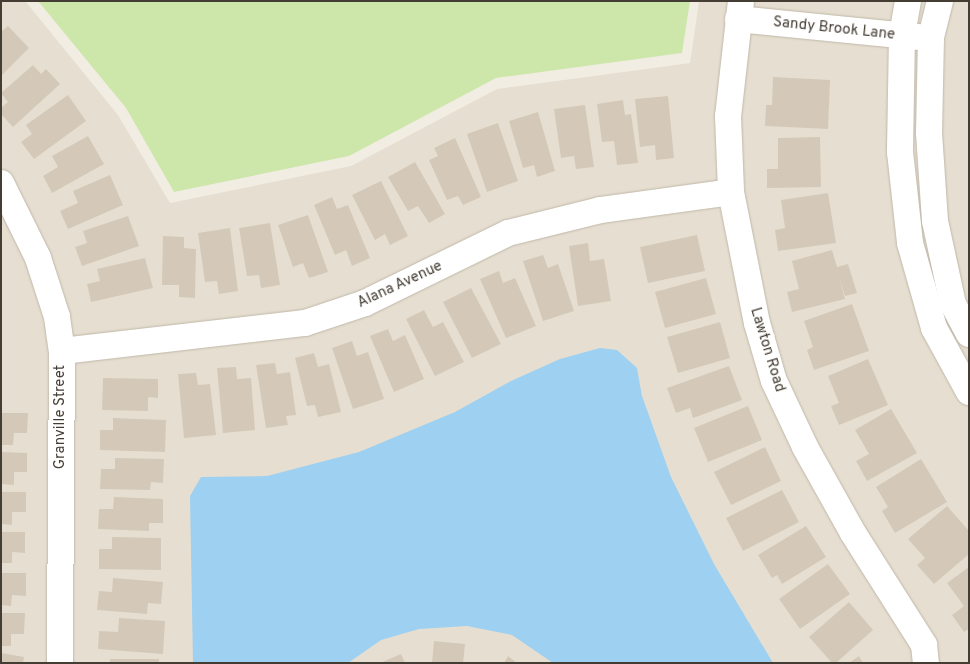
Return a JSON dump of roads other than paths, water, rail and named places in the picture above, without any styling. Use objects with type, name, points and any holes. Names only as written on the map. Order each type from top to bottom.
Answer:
[{"type":"street","points":[[908,1],[902,36],[900,152],[910,243],[934,328],[969,392]]},
{"type":"street","points":[[940,1],[931,38],[929,133],[935,221],[953,304],[969,334]]},
{"type":"street","name":"Sandy Brook Lane","points":[[740,10],[902,36],[931,38]]},
{"type":"street","name":"Lawton Road","points":[[740,10],[728,116],[731,192],[757,323],[774,381],[805,447],[853,533],[924,645],[926,663]]},
{"type":"street","name":"Granville Street","points":[[1,183],[38,258],[57,317],[62,351],[60,663]]},
{"type":"street","name":"Alana Avenue","points":[[62,351],[304,323],[365,302],[508,233],[600,210],[731,192]]},
{"type":"water","points":[[600,348],[617,350],[637,368],[642,396],[671,477],[714,564],[773,663],[553,663],[512,635],[467,626],[419,629],[381,640],[348,663],[193,663],[190,496],[201,477],[267,476],[359,452],[455,412],[511,381],[560,359]]}]
